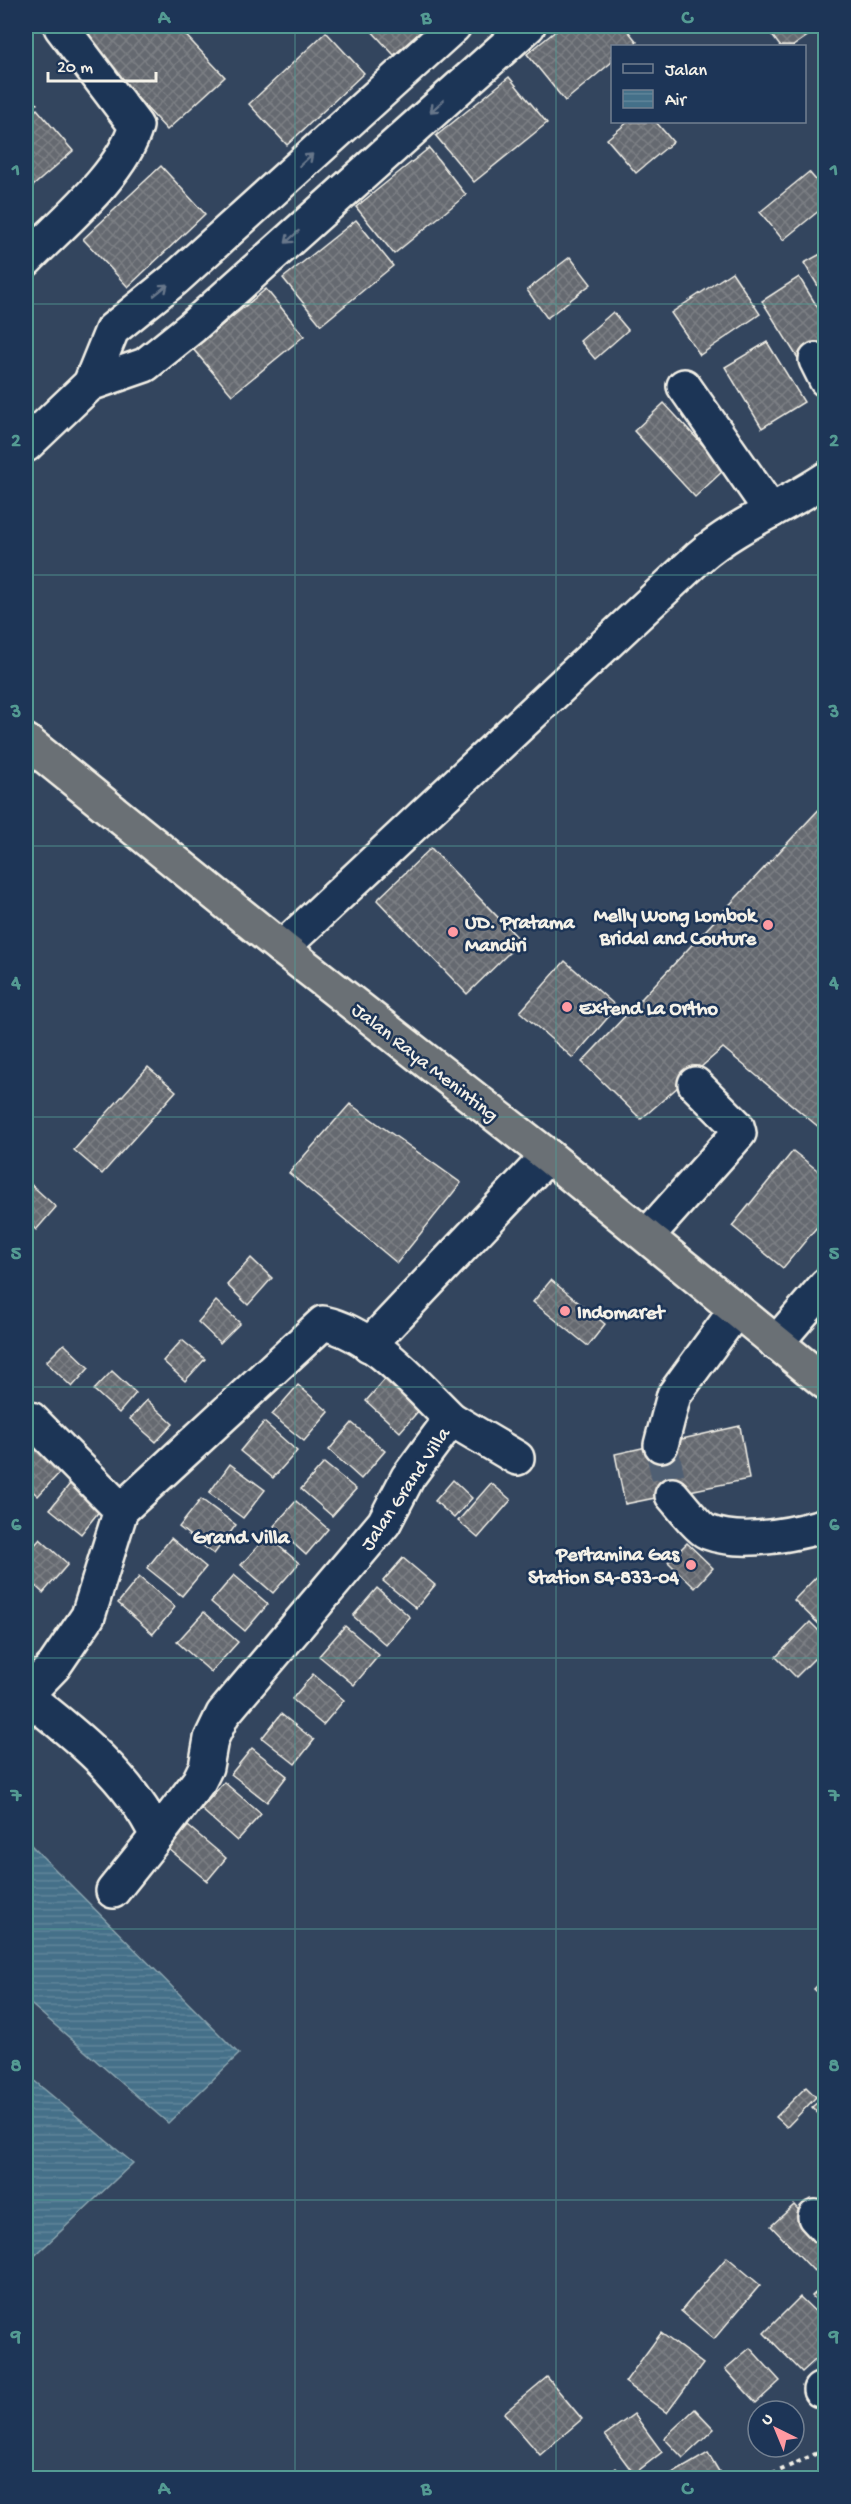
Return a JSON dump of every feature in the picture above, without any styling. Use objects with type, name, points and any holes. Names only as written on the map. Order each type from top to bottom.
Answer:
[{"type":"highway","name":"Jalan Raya Meninting","points":[[26,741],[282,948],[548,1156],[825,1383]]},
{"type":"street","points":[[90,384],[145,365],[528,26]]},
{"type":"street","points":[[26,260],[116,169],[130,146],[136,126],[61,27]]},
{"type":"street","points":[[26,445],[90,384],[112,330],[175,279],[444,35],[468,79]]},
{"type":"street","points":[[136,310],[167,347]]},
{"type":"street","points":[[684,386],[771,511]]},
{"type":"street","points":[[282,948],[699,557],[738,528],[825,480]]},
{"type":"street","points":[[646,1236],[739,1133],[737,1126],[695,1084]]},
{"type":"street","points":[[369,1345],[548,1156]]},
{"type":"street","points":[[776,1343],[825,1285]]},
{"type":"street","points":[[661,1445],[674,1395],[736,1310]]},
{"type":"street","name":"Jalan Grand Villa","points":[[323,1323],[335,1326],[369,1345],[451,1419],[408,1477],[384,1523],[224,1714],[211,1738],[206,1767],[199,1781],[191,1795],[157,1836],[147,1813],[88,1747],[26,1696],[54,1666],[88,1616],[122,1510],[314,1329],[323,1323]]},
{"type":"street","points":[[31,1419],[122,1510]]},
{"type":"street","points":[[451,1419],[517,1458]]},
{"type":"street","points":[[672,1495],[706,1532],[753,1539],[801,1532],[825,1525]]},
{"type":"street","points":[[113,1891],[157,1836]]},
{"type":"path","points":[[764,2478],[825,2449]]},
{"type":"water","points":[[26,1840],[239,2054],[168,2123],[26,2000]]},
{"type":"water","points":[[26,2074],[133,2163],[26,2264]]},
{"type":"building","points":[[71,26],[177,26],[225,77],[167,130]]},
{"type":"building","points":[[367,26],[427,26],[394,55]]},
{"type":"building","points":[[562,26],[624,26],[637,42],[633,45],[611,45],[611,63],[565,101],[527,54]]},
{"type":"building","points":[[765,26],[822,26],[794,45],[779,45]]},
{"type":"building","points":[[326,32],[364,73],[287,145],[249,104]]},
{"type":"building","points":[[509,77],[547,123],[474,182],[436,136]]},
{"type":"building","points":[[26,90],[37,104],[26,114]]},
{"type":"building","points":[[37,109],[73,151],[26,192],[26,119]]},
{"type":"building","points":[[627,123],[657,123],[673,142],[636,173],[607,139]]},
{"type":"building","points":[[429,148],[466,195],[394,254],[356,207]]},
{"type":"building","points":[[161,166],[205,214],[128,287],[83,239]]},
{"type":"building","points":[[809,172],[826,192],[826,205],[783,240],[760,212]]},
{"type":"building","points":[[356,220],[393,266],[321,325],[283,278]]},
{"type":"building","points":[[826,251],[826,299],[804,263]]},
{"type":"building","points":[[570,257],[591,284],[547,318],[527,290]]},
{"type":"building","points":[[732,272],[760,314],[700,355],[671,313]]},
{"type":"building","points":[[799,277],[826,321],[826,344],[799,360],[762,301]]},
{"type":"building","points":[[266,289],[304,336],[232,395],[193,349]]},
{"type":"building","points":[[613,312],[628,330],[595,359],[580,341]]},
{"type":"building","points":[[767,342],[804,402],[762,428],[725,367]]},
{"type":"building","points":[[664,403],[725,469],[695,497],[634,431]]},
{"type":"building","name":"Melly Wong Lombok Bridal and Couture","points":[[826,802],[826,1133],[723,1048],[641,1119],[582,1062]]},
{"type":"building","points":[[431,848],[521,941],[467,994],[377,900]]},
{"type":"building","points":[[565,961],[617,1007],[573,1058],[520,1012]]},
{"type":"building","points":[[148,1067],[176,1091],[102,1174],[74,1150]]},
{"type":"building","points":[[350,1104],[461,1183],[397,1263],[289,1173]]},
{"type":"building","points":[[793,1151],[826,1177],[826,1216],[783,1268],[732,1226]]},
{"type":"building","points":[[26,1180],[56,1207],[36,1230],[26,1220]]},
{"type":"building","points":[[251,1258],[272,1278],[248,1305],[227,1285]]},
{"type":"building","points":[[551,1280],[605,1324],[588,1346],[533,1302]]},
{"type":"building","points":[[216,1301],[240,1323],[220,1343],[198,1322]]},
{"type":"building","points":[[182,1340],[205,1359],[185,1381],[163,1361]]},
{"type":"building","points":[[64,1344],[89,1368],[72,1387],[46,1362]]},
{"type":"building","points":[[393,1370],[427,1401],[400,1432],[366,1401]]},
{"type":"building","points":[[112,1371],[136,1393],[119,1413],[94,1390]]},
{"type":"building","points":[[298,1385],[329,1412],[304,1441],[272,1415]]},
{"type":"building","points":[[147,1400],[173,1424],[156,1442],[130,1419]]},
{"type":"building","points":[[264,1422],[297,1451],[273,1478],[240,1451]]},
{"type":"building","points":[[352,1423],[385,1451],[361,1479],[329,1450]]},
{"type":"building","name":"Pertamina Gas Station 54-833-04","points":[[740,1426],[749,1479],[625,1504],[615,1454]]},
{"type":"building","points":[[32,1446],[61,1471],[38,1496],[26,1485],[26,1453]]},
{"type":"building","points":[[324,1463],[356,1489],[332,1516],[301,1489]]},
{"type":"building","points":[[230,1464],[265,1490],[243,1518],[209,1493]]},
{"type":"building","points":[[73,1480],[104,1505],[81,1534],[50,1509]]},
{"type":"building","points":[[453,1480],[472,1498],[454,1518],[435,1501]]},
{"type":"building","points":[[491,1483],[511,1500],[478,1538],[458,1521]]},
{"type":"building","points":[[201,1499],[236,1525],[214,1554],[179,1527]]},
{"type":"building","points":[[296,1501],[328,1529],[306,1555],[274,1526]]},
{"type":"building","points":[[267,1536],[299,1563],[273,1593],[241,1565]]},
{"type":"building","points":[[171,1538],[206,1567],[182,1596],[147,1568]]},
{"type":"building","points":[[40,1539],[68,1564],[43,1593],[26,1577],[26,1555]]},
{"type":"building","name":"Pertamina Gas Station 54-833-04","points":[[687,1543],[713,1568],[695,1588],[668,1562]]},
{"type":"building","points":[[403,1558],[435,1585],[416,1608],[383,1581]]},
{"type":"building","points":[[826,1567],[826,1631],[794,1600]]},
{"type":"building","points":[[234,1575],[268,1604],[245,1631],[211,1602]]},
{"type":"building","points":[[139,1577],[175,1607],[153,1634],[118,1603]]},
{"type":"building","points":[[377,1588],[410,1617],[386,1645],[353,1616]]},
{"type":"building","points":[[204,1612],[238,1642],[211,1672],[177,1642]]},
{"type":"building","points":[[810,1622],[826,1638],[826,1647],[796,1677],[776,1657]]},
{"type":"building","points":[[345,1626],[379,1655],[354,1685],[319,1656]]},
{"type":"building","points":[[313,1674],[344,1700],[323,1725],[292,1699]]},
{"type":"building","points":[[281,1714],[314,1740],[295,1764],[262,1738]]},
{"type":"building","points":[[252,1748],[287,1776],[267,1802],[231,1774]]},
{"type":"building","points":[[224,1782],[261,1814],[237,1841],[201,1809]]},
{"type":"building","points":[[188,1826],[226,1858],[207,1881],[169,1849]]},
{"type":"building","points":[[826,1977],[826,2000],[814,1989]]},
{"type":"building","points":[[806,2087],[816,2097],[787,2127],[776,2117]]},
{"type":"building","points":[[826,2095],[826,2122],[812,2107]]},
{"type":"building","points":[[794,2205],[826,2239],[826,2260],[814,2271],[771,2226]]},
{"type":"building","points":[[727,2257],[760,2285],[714,2339],[681,2311]]},
{"type":"building","points":[[826,2283],[826,2309],[812,2296]]},
{"type":"building","points":[[800,2297],[826,2322],[826,2350],[802,2372],[764,2333]]},
{"type":"building","points":[[661,2333],[703,2364],[667,2413],[625,2382]]},
{"type":"building","points":[[750,2348],[780,2381],[760,2399],[752,2399],[725,2369]]},
{"type":"building","points":[[547,2377],[582,2419],[540,2455],[504,2413]]},
{"type":"building","points":[[695,2409],[714,2429],[683,2458],[664,2438]]},
{"type":"building","points":[[634,2414],[662,2452],[634,2474],[605,2435]]},
{"type":"building","points":[[708,2453],[723,2478],[665,2478]]},
{"type":"building","points":[[616,2468],[626,2478],[605,2478]]},
{"type":"tunnel","points":[[661,1445],[672,1495]]},
{"type":"place","name":"Melly Wong Lombok Bridal and Couture","points":[[768,925]]},
{"type":"place","name":"UD. Pratama Mandiri","points":[[453,932]]},
{"type":"place","name":"Extend La Ortho","points":[[567,1007]]},
{"type":"place","name":"Indomaret","points":[[565,1311]]},
{"type":"place","name":"Pertamina Gas Station 54-833-04","points":[[691,1565]]},
{"type":"district","name":"Grand Villa","points":[[241,1536]]}]
